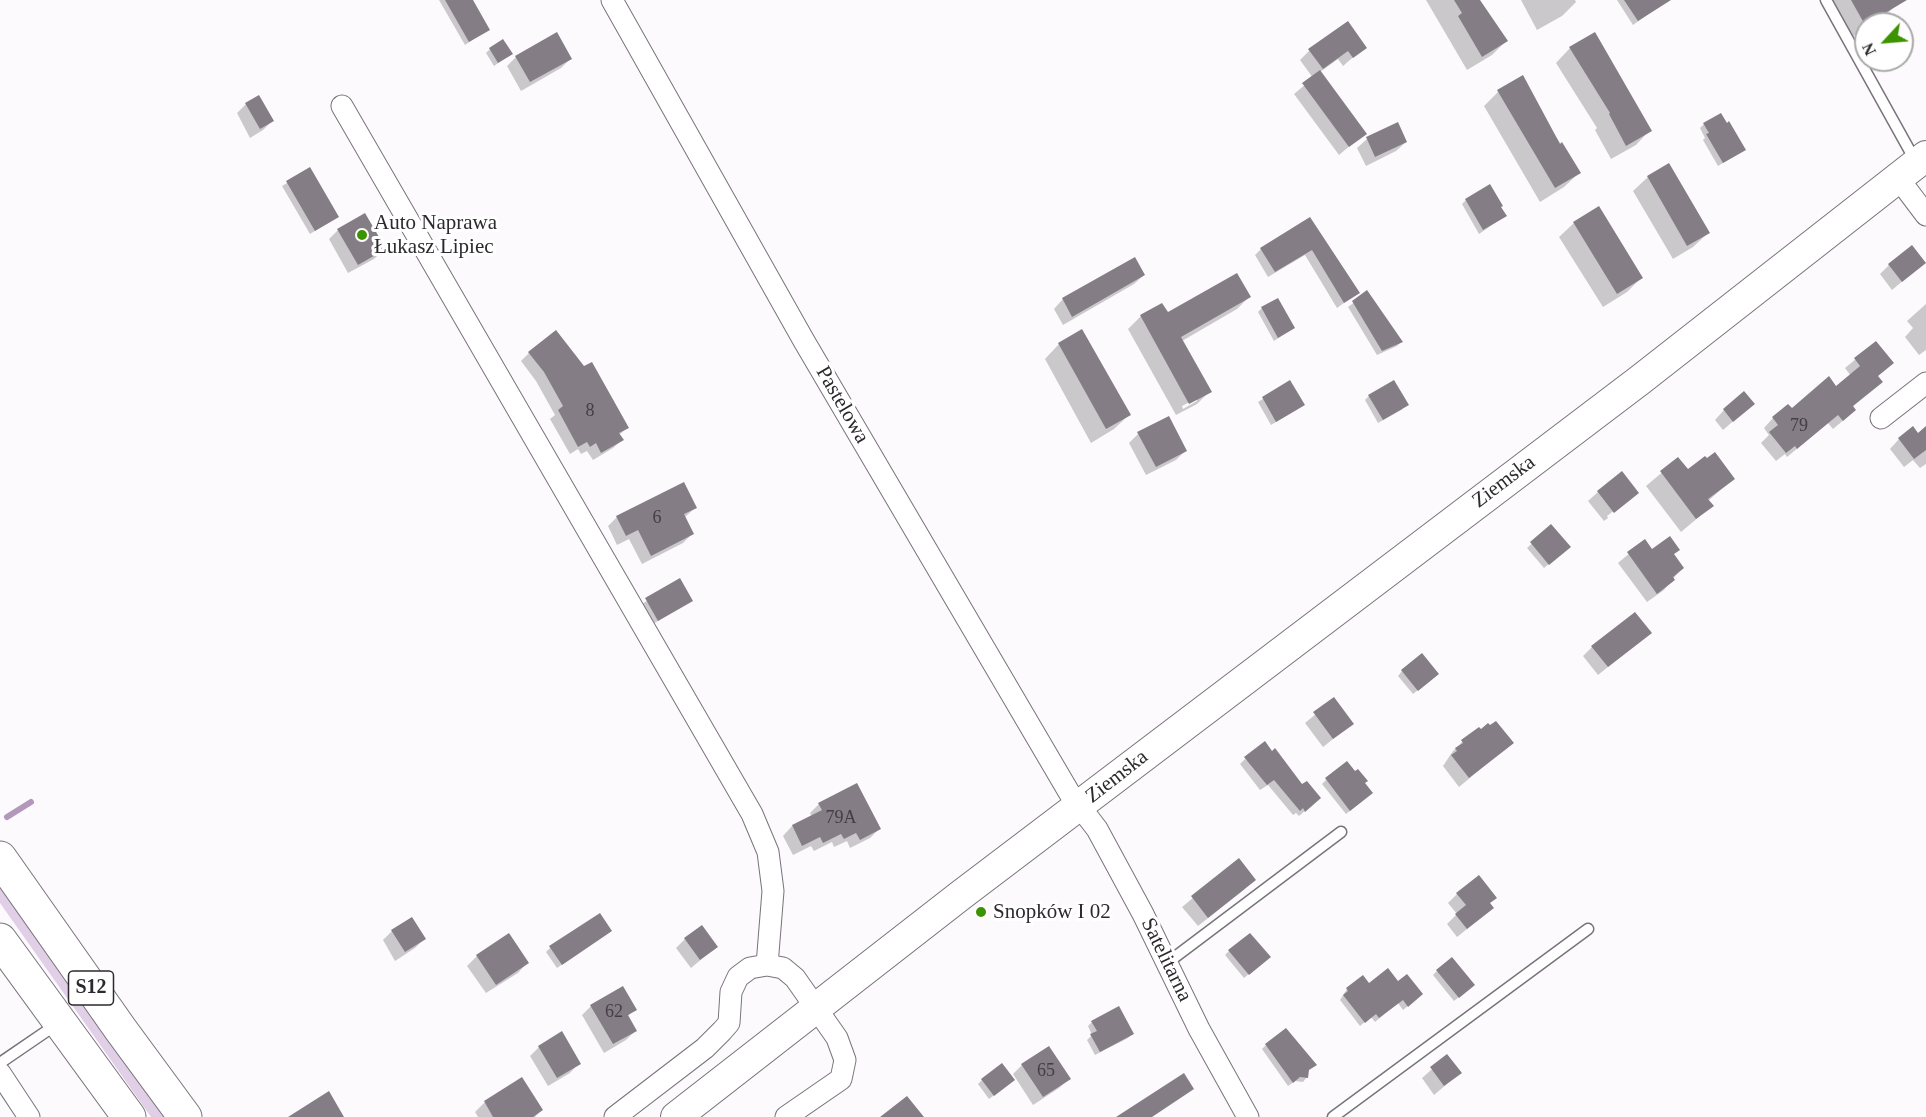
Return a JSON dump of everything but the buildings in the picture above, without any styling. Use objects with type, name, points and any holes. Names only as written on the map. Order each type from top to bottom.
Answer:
[{"type":"highway","name":"S12","points":[[0,858],[185,1117]]},
{"type":"highway","name":"S12","points":[[0,940],[129,1117]]},
{"type":"street","name":"Pastelowa","points":[[612,0],[804,341],[1079,806]]},
{"type":"street","points":[[342,106],[620,574],[752,814],[768,852],[773,891],[766,965]]},
{"type":"street","name":"Ziemska","points":[[676,1117],[1079,806],[1640,380],[1914,166]]},
{"type":"street","points":[[1914,166],[1926,215]]},
{"type":"street","points":[[1881,418],[1926,383]]},
{"type":"street","name":"Satelitarna","points":[[1079,806],[1097,828],[1143,914],[1199,1029],[1248,1117]]},
{"type":"street","points":[[615,1117],[705,1047],[722,1031],[729,1023],[731,992],[738,977],[750,968],[766,965],[783,968],[795,978],[837,1038],[845,1060],[841,1079],[786,1117]]},
{"type":"street","points":[[0,1073],[29,1117]]},
{"type":"lane","points":[[1826,0],[1914,166]]},
{"type":"lane","points":[[1167,963],[1341,832]]},
{"type":"lane","points":[[1333,1117],[1588,929]]},
{"type":"lane","points":[[0,1063],[59,1023]]},
{"type":"shaded area","points":[[0,875],[170,1117],[151,1117],[0,903]]},
{"type":"waterway","points":[[7,817],[31,802]]},
{"type":"place","name":"Auto Naprawa Łukasz Lipiec","points":[[362,235]]},
{"type":"place","name":"Snopków I 02","points":[[981,912]]}]
